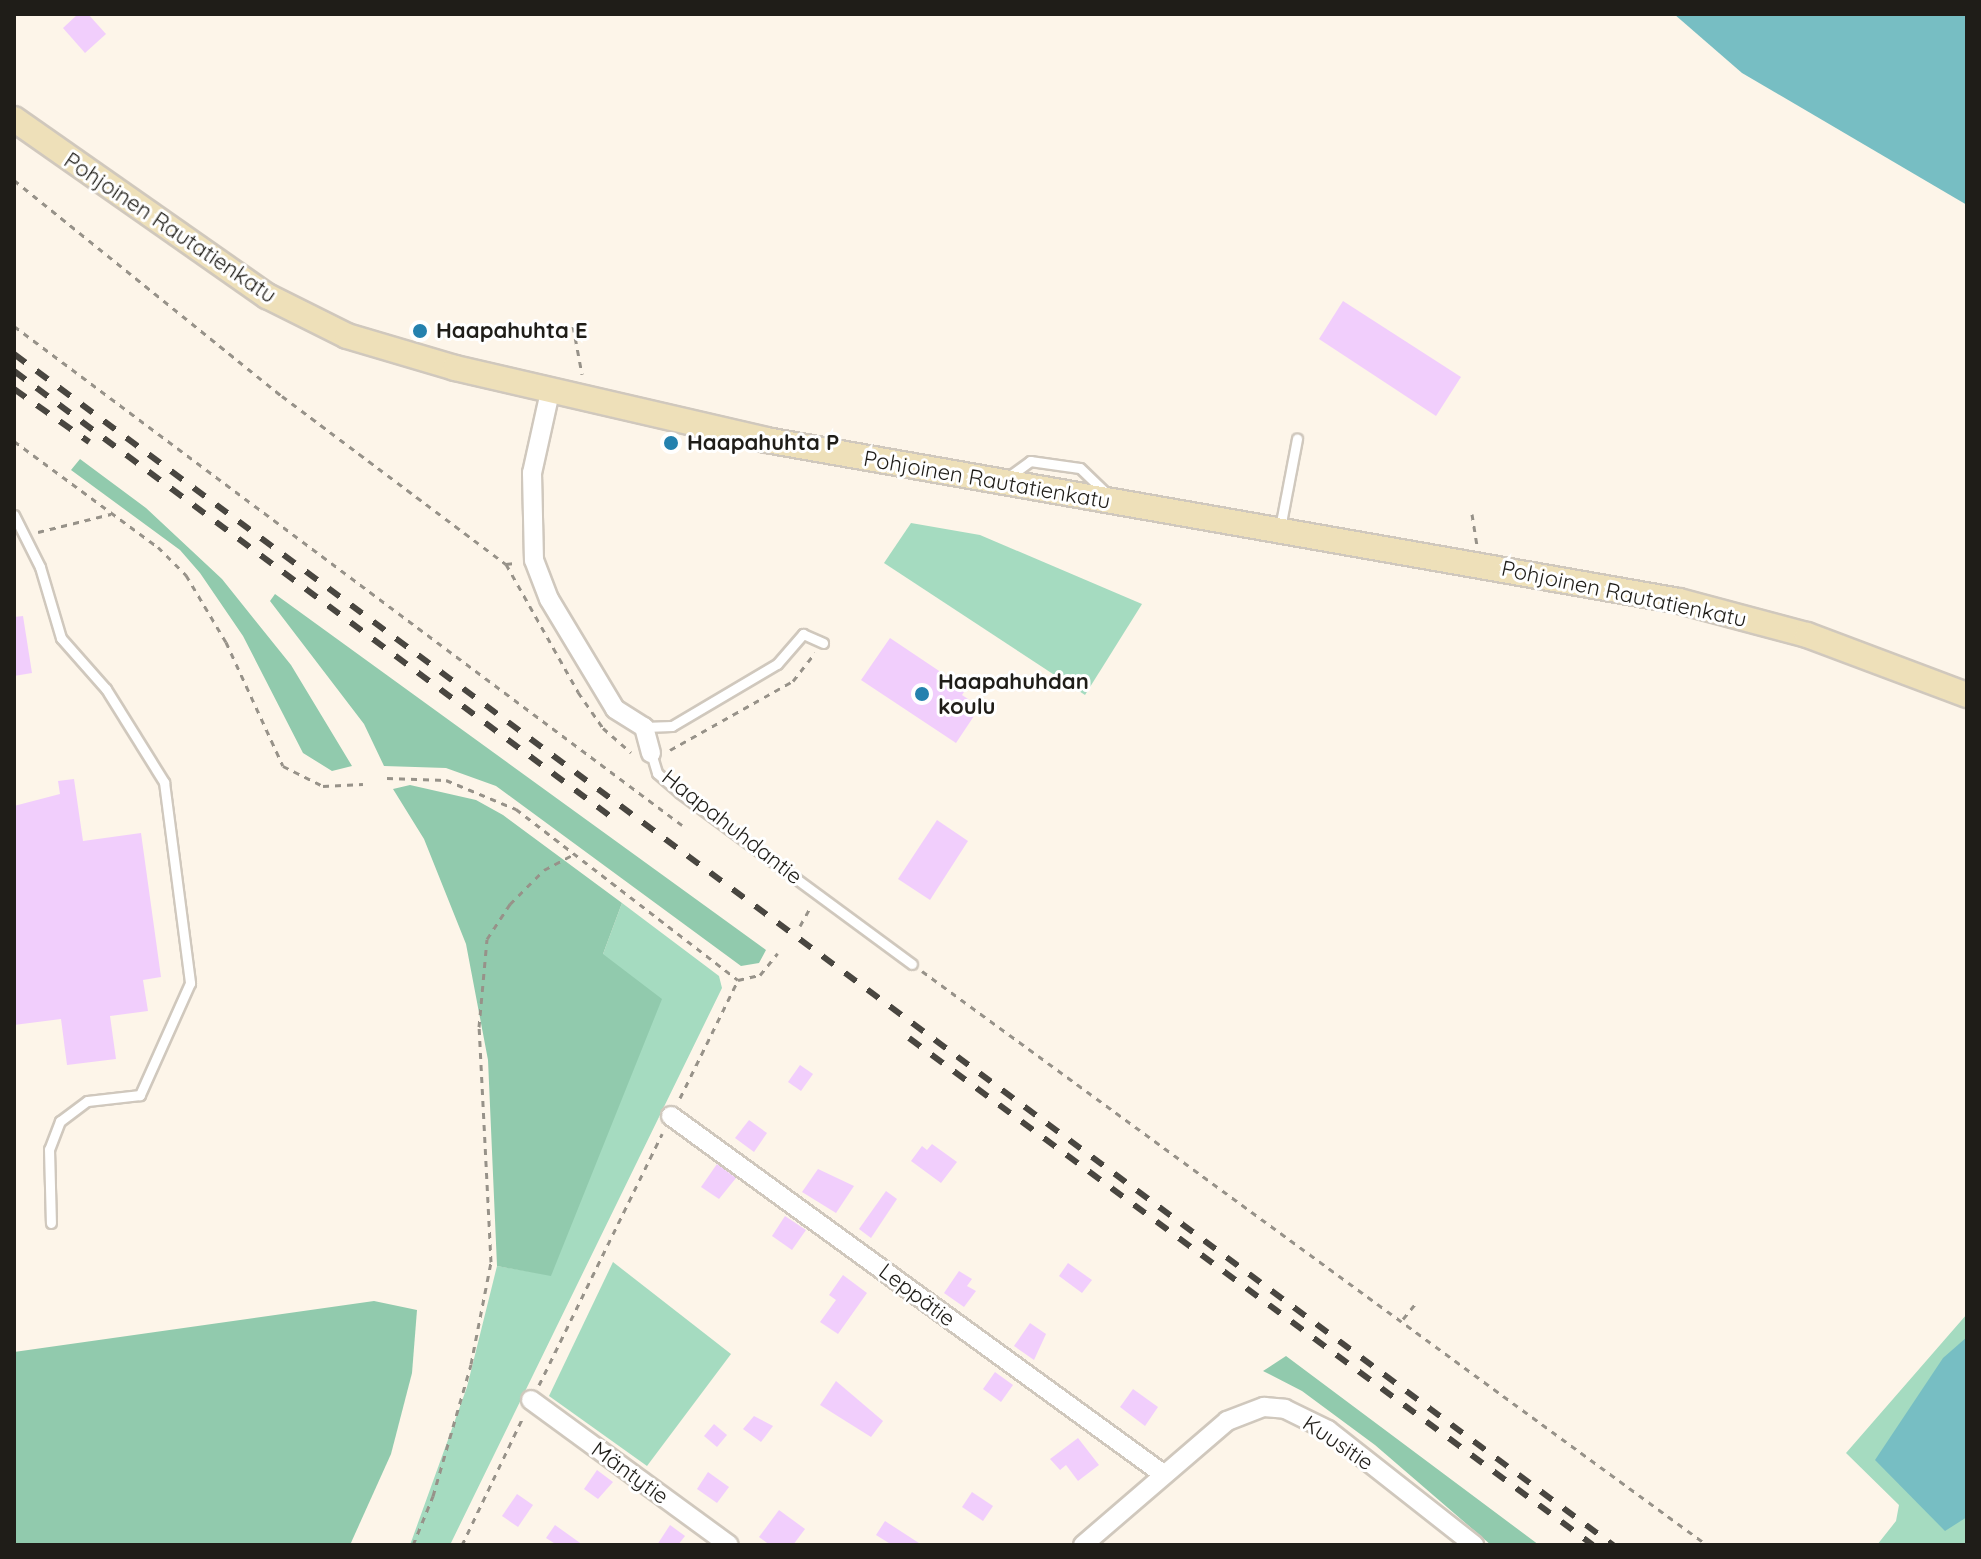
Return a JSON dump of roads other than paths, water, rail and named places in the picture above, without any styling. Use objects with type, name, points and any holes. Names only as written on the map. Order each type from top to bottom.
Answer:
[{"type":"street","name":"Pohjoinen Rautatienkatu","points":[[14,119],[232,274],[308,318],[347,336],[588,402],[1001,483],[1477,563],[1679,601],[1807,635],[1967,695]]},
{"type":"street","points":[[550,392],[532,473],[534,560],[549,599],[615,709],[644,727]]},
{"type":"street","name":"Haapahuhdantie","points":[[644,727],[651,753]]},
{"type":"street","name":"Leppätie","points":[[671,1116],[1163,1474]]},
{"type":"street","name":"Mäntytie","points":[[531,1400],[729,1545]]},
{"type":"street","name":"Kuusitie","points":[[1083,1545],[1163,1474],[1240,1413],[1285,1409],[1347,1444],[1474,1545]]},
{"type":"lane","points":[[1280,531],[1297,439]]},
{"type":"lane","points":[[14,515],[25,536],[61,638],[106,689],[164,782],[190,983],[140,1095],[87,1101],[60,1121],[49,1149],[51,1223]]},
{"type":"lane","points":[[644,727],[672,726],[777,664],[803,634],[823,643]]},
{"type":"lane","name":"Haapahuhdantie","points":[[651,753],[657,773],[680,793],[912,964]]},
{"type":"water","points":[[1674,14],[1967,14],[1967,205],[1742,73]]},
{"type":"water","points":[[1967,1337],[1967,1517],[1945,1531],[1875,1460],[1943,1358]]},
{"type":"railway","points":[[14,354],[1613,1545]]},
{"type":"railway","points":[[14,371],[610,816]]},
{"type":"railway","points":[[14,389],[89,442]]},
{"type":"railway","points":[[909,1038],[1593,1545]]},
{"type":"place","name":"Haapahuhta E","points":[[420,331]]},
{"type":"place","name":"Haapahuhta P","points":[[671,443]]},
{"type":"place","name":"Haapahuhdan koulu","points":[[922,694]]}]
